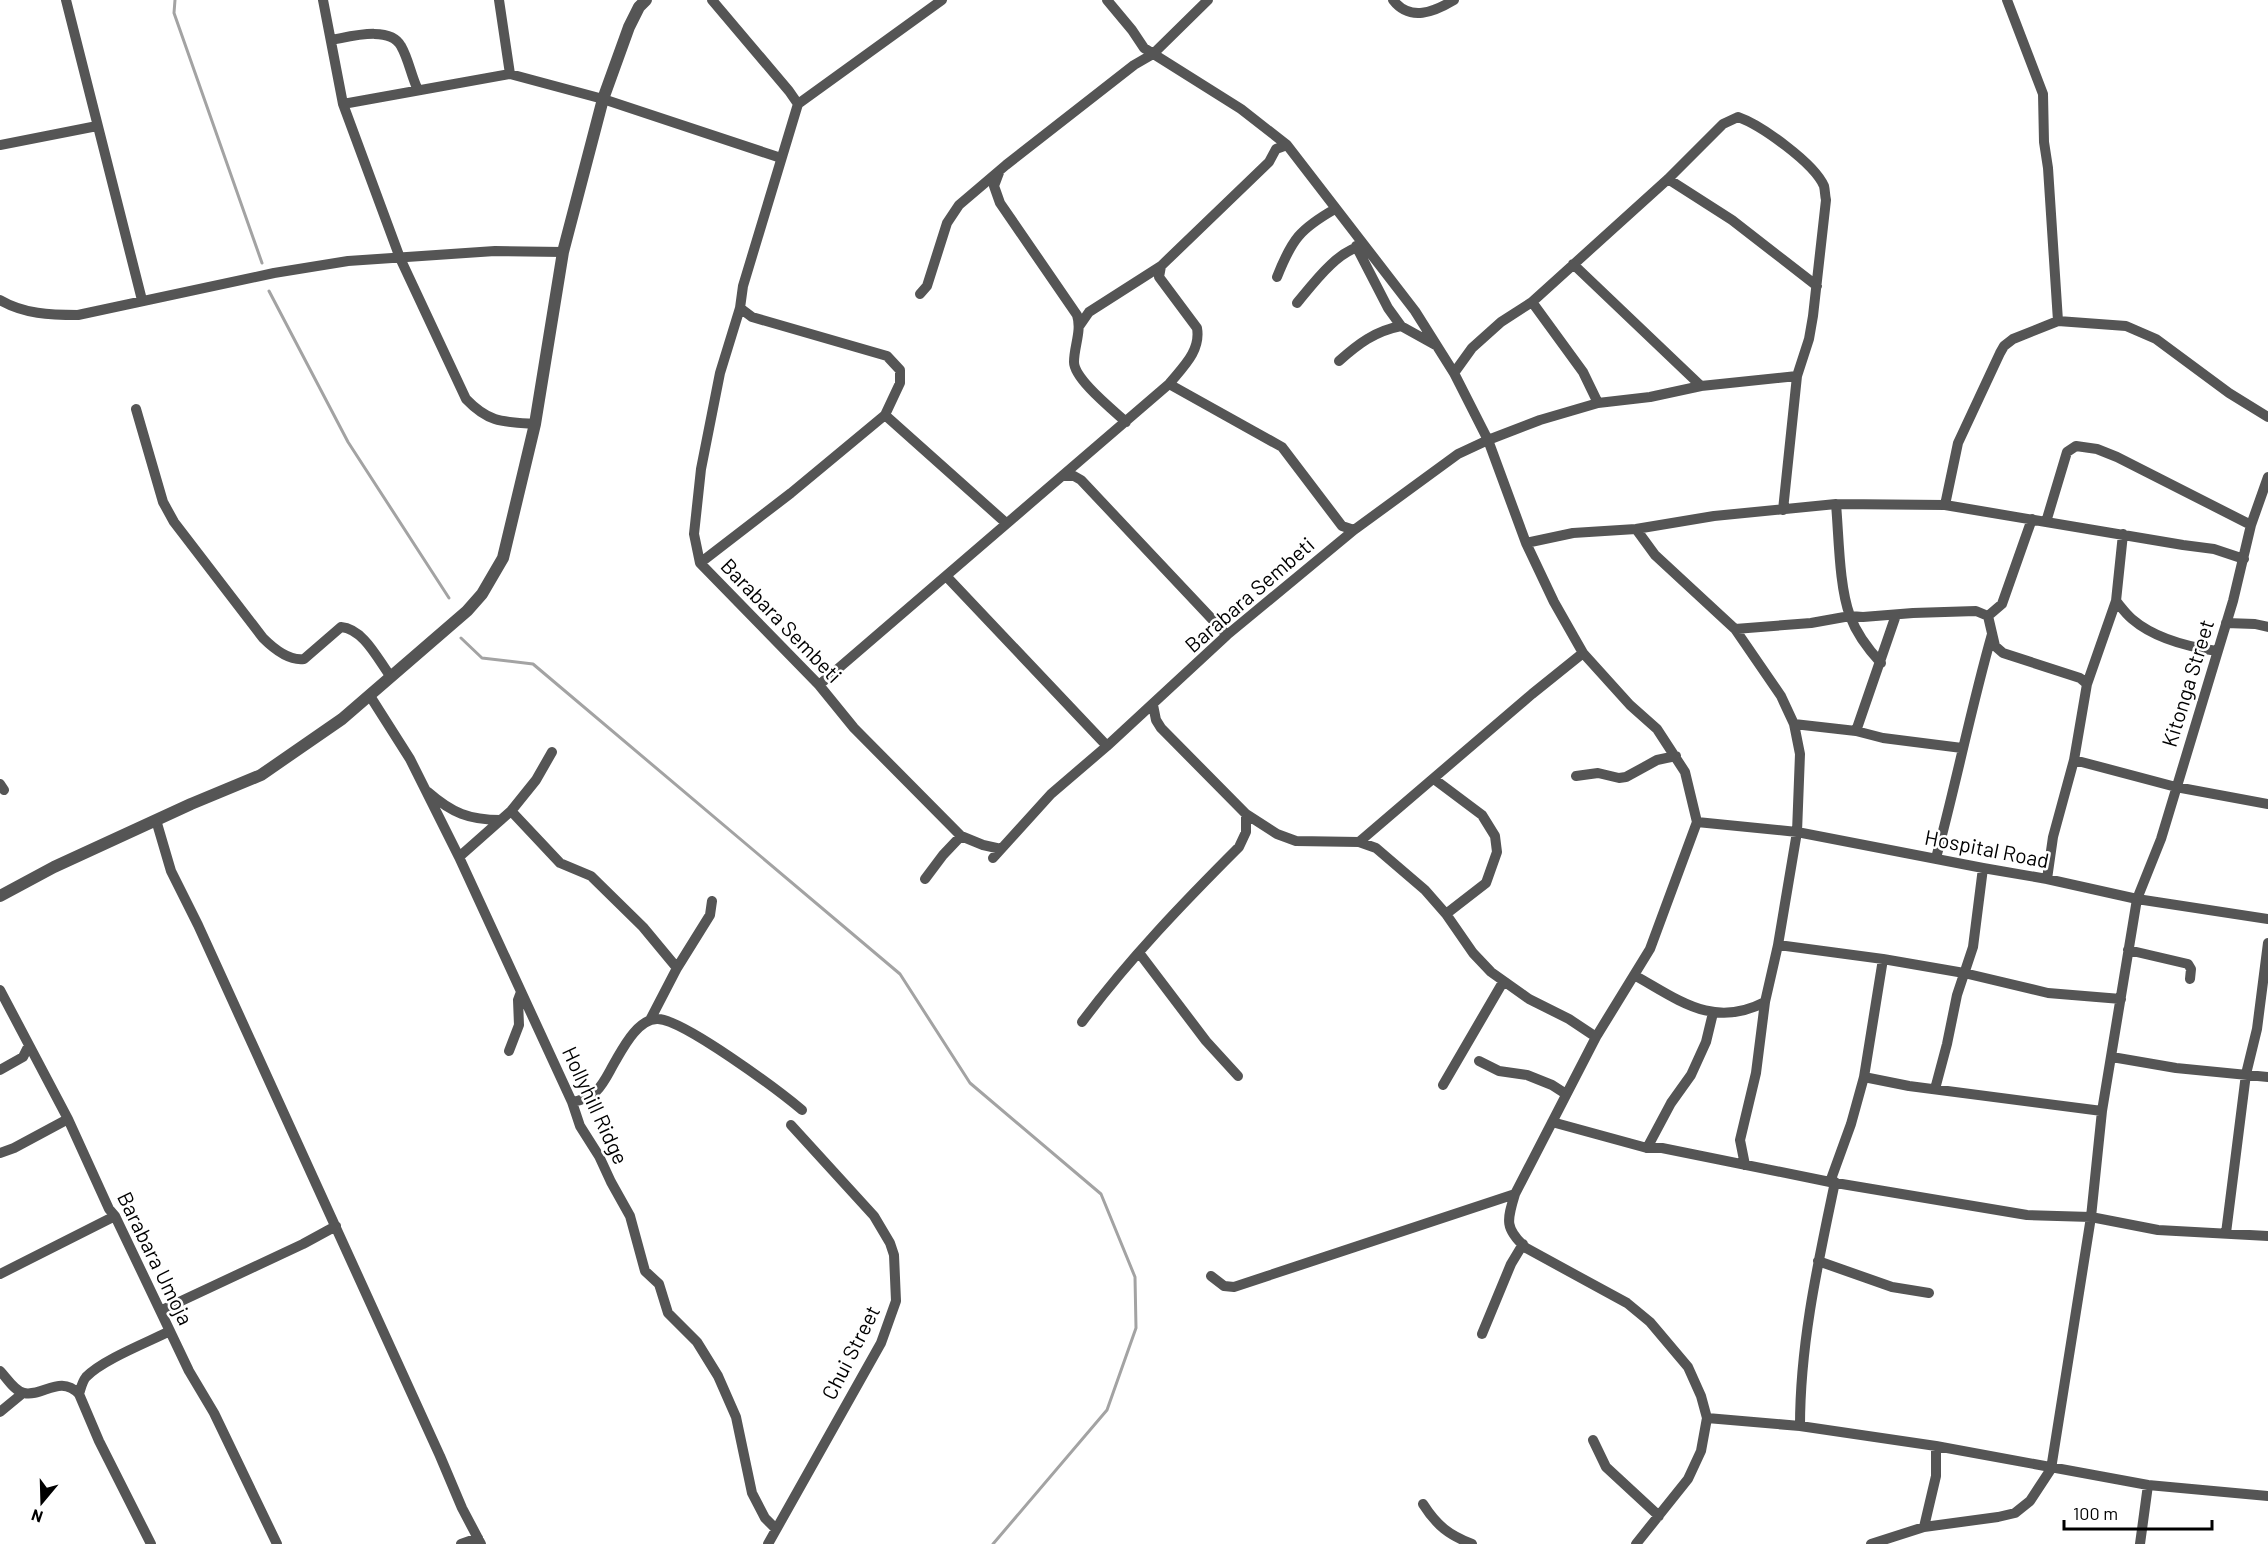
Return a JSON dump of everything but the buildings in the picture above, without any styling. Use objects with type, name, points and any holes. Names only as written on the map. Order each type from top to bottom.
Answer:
[{"type":"street","points":[[66,0],[142,300]]},
{"type":"street","points":[[323,0],[343,104],[400,258],[466,399],[478,413],[501,421],[535,424]]},
{"type":"street","points":[[499,0],[510,74]]},
{"type":"street","points":[[0,896],[54,867],[261,775],[321,735],[370,696],[467,611],[494,576],[503,558],[514,520],[535,424],[563,252],[603,99],[629,27],[639,7],[646,0]]},
{"type":"street","points":[[712,0],[798,104],[942,0]]},
{"type":"street","points":[[1107,0],[1144,48],[1241,109],[1287,145],[1360,246],[1415,311],[1454,373],[1488,440],[1526,543],[1554,602],[1582,653],[1630,705],[1657,729],[1685,772],[1697,822],[1650,949],[1596,1037],[1566,1094],[1515,1194],[1508,1219],[1512,1235],[1523,1244],[1627,1303],[1650,1322],[1689,1366],[1707,1418],[1701,1451],[1688,1479],[1636,1544]]},
{"type":"street","points":[[920,294],[927,285],[942,235],[952,214],[1000,170],[1134,65],[1153,54],[1208,0]]},
{"type":"street","points":[[1393,0],[1398,6],[1418,14],[1431,12],[1454,0]]},
{"type":"street","points":[[2007,0],[2043,94],[2044,142],[2058,321]]},
{"type":"street","points":[[331,40],[373,34],[387,35],[396,40],[401,46],[418,90]]},
{"type":"street","points":[[343,104],[510,74],[603,99],[781,158]]},
{"type":"street","name":"Barabara Sembeti","points":[[798,104],[743,286],[741,308],[720,373],[701,469],[694,534],[700,563],[819,686],[854,728],[961,836],[983,846],[1001,849]]},
{"type":"street","points":[[1454,373],[1472,348],[1501,322],[1532,303],[1668,179],[1724,124],[1738,117],[1769,132],[1796,155],[1823,186],[1826,200],[1825,224],[1809,339],[1797,376],[1783,510]]},
{"type":"street","points":[[0,145],[97,126]]},
{"type":"street","points":[[1126,422],[1081,379],[1075,369],[1080,325],[1089,312],[1161,266],[1269,162],[1276,149],[1287,145]]},
{"type":"street","points":[[1000,170],[994,186],[1000,203],[1077,315],[1080,325]]},
{"type":"street","points":[[1668,179],[1732,220],[1817,286]]},
{"type":"street","points":[[1277,277],[1288,248],[1296,236],[1317,219],[1335,209]]},
{"type":"street","points":[[1297,303],[1327,268],[1360,246]]},
{"type":"street","points":[[1360,246],[1388,308],[1401,326],[1437,346]]},
{"type":"street","points":[[2,305],[50,315],[78,315],[142,300],[338,263],[495,251],[563,252]]},
{"type":"street","points":[[1573,264],[1701,386]]},
{"type":"street","points":[[819,686],[1126,422],[1169,384],[1189,360],[1196,348],[1199,336],[1197,328],[1162,281],[1161,266]]},
{"type":"street","points":[[1532,303],[1583,372],[1598,404]]},
{"type":"street","points":[[700,563],[791,493],[885,415],[900,383],[901,375],[897,364],[887,356],[752,317],[741,308]]},
{"type":"street","points":[[1945,505],[1958,443],[2000,353],[2013,339],[2058,321],[2126,326],[2156,339],[2229,393],[2268,417]]},
{"type":"street","points":[[1339,361],[1360,342],[1378,333],[1401,326]]},
{"type":"street","name":"Barabara Sembeti","points":[[993,858],[1051,794],[1153,705],[1227,635],[1354,530],[1458,454],[1540,420],[1598,404],[1650,397],[1701,386],[1797,376]]},
{"type":"street","points":[[1169,384],[1282,447],[1342,526],[1354,530]]},
{"type":"street","points":[[136,409],[163,502],[174,522],[262,638],[274,649],[298,660],[304,660],[341,627],[351,628],[358,633],[391,677]]},
{"type":"street","points":[[885,415],[1006,523]]},
{"type":"street","points":[[2046,522],[2067,452],[2076,446],[2097,449],[2117,457],[2251,525]]},
{"type":"street","points":[[1063,476],[1074,476],[1081,480],[1227,635]]},
{"type":"street","name":"Kitonga Street","points":[[2051,1469],[2091,1217],[2102,1111],[2137,899],[2161,839],[2226,623],[2244,560],[2251,525],[2268,477]]},
{"type":"street","points":[[1836,504],[1845,593],[1850,616],[1863,642],[1881,663]]},
{"type":"street","points":[[1526,543],[1574,533],[1636,529],[1714,516],[1836,504],[1945,505],[2214,549],[2244,560]]},
{"type":"street","points":[[1988,616],[2002,604],[2032,519]]},
{"type":"street","points":[[1636,529],[1655,555],[1735,629],[1781,696],[1794,724],[1800,754],[1797,832],[1778,945],[1765,1002],[1756,1073],[1740,1140],[1745,1165]]},
{"type":"street","points":[[2047,879],[2053,837],[2074,760],[2086,684],[2116,601],[2123,534]]},
{"type":"street","points":[[947,577],[1107,746]]},
{"type":"street","points":[[2116,601],[2132,619],[2154,633],[2202,649],[2217,651]]},
{"type":"street","points":[[1735,629],[1811,623],[1850,616],[1896,615],[1913,612],[1976,611],[1988,616]]},
{"type":"street","points":[[1856,731],[1896,615]]},
{"type":"street","points":[[1988,616],[1995,646],[2003,653],[2067,673],[2080,678],[2086,684]]},
{"type":"street","points":[[2226,623],[2268,627]]},
{"type":"street","points":[[1936,858],[1956,783],[1974,698],[1992,634]]},
{"type":"street","points":[[1359,842],[1582,653]]},
{"type":"street","name":"Hollyhill Ridge","points":[[370,696],[410,759],[459,857],[572,1102],[580,1126],[599,1156],[610,1182],[630,1216],[645,1270],[659,1284],[668,1313],[697,1342],[718,1376],[736,1417],[752,1493],[765,1518],[775,1528]]},
{"type":"street","points":[[1153,705],[1156,720],[1161,728],[1246,814],[1277,834],[1296,842],[1359,842],[1376,848],[1425,890],[1446,914],[1473,953],[1503,982],[1596,1037]]},
{"type":"street","points":[[1794,724],[1856,731],[1883,738],[1962,748]]},
{"type":"street","points":[[459,857],[511,811],[536,780],[552,752]]},
{"type":"street","points":[[1576,777],[1587,773],[1598,773],[1619,778],[1626,777],[1657,760],[1676,756]]},
{"type":"street","points":[[2074,760],[2176,787],[2268,804]]},
{"type":"street","points":[[1434,779],[1482,815],[1496,836],[1497,852],[1486,882],[1446,914]]},
{"type":"street","points":[[424,788],[455,812],[480,820],[501,820]]},
{"type":"street","points":[[511,811],[560,863],[591,876],[643,927],[677,968]]},
{"type":"street","points":[[1082,1022],[1164,922],[1239,847],[1246,832],[1246,814]]},
{"type":"street","points":[[156,820],[171,871],[198,925],[479,1541],[461,1544]]},
{"type":"street","name":"Hospital Road","points":[[1697,822],[1797,832],[2047,879],[2137,899],[2268,919]]},
{"type":"street","points":[[925,879],[961,836]]},
{"type":"street","points":[[1935,1089],[1964,973],[1973,947],[1983,868]]},
{"type":"street","points":[[650,1020],[677,968],[710,915],[712,901]]},
{"type":"street","points":[[2226,1233],[2246,1074],[2257,1029],[2268,943]]},
{"type":"street","points":[[1778,945],[1964,973],[2048,993],[2121,999]]},
{"type":"street","points":[[2128,950],[2188,964],[2192,969],[2190,979]]},
{"type":"street","points":[[1140,954],[1206,1041],[1238,1076]]},
{"type":"street","points":[[1800,1426],[1800,1389],[1806,1330],[1818,1261],[1833,1182],[1864,1077],[1883,959]]},
{"type":"street","points":[[1634,975],[1689,1005],[1713,1013],[1731,1014],[1751,1009],[1765,1002]]},
{"type":"street","points":[[1443,1085],[1503,982]]},
{"type":"street","name":"Barabara Umoja","points":[[0,990],[68,1119],[109,1209],[116,1216],[189,1371],[214,1413],[277,1544]]},
{"type":"street","points":[[509,1051],[519,1025],[518,1000],[521,992]]},
{"type":"street","points":[[1647,1148],[1671,1103],[1691,1075],[1706,1042],[1713,1013]]},
{"type":"street","points":[[572,1102],[597,1092],[627,1042],[643,1024],[657,1019],[680,1025],[781,1092],[802,1110]]},
{"type":"street","points":[[0,1070],[23,1057],[29,1045]]},
{"type":"street","points":[[2112,1057],[2176,1068],[2268,1077]]},
{"type":"street","points":[[1479,1061],[1499,1071],[1527,1075],[1552,1085],[1566,1094]]},
{"type":"street","points":[[1864,1077],[1935,1089],[2102,1111]]},
{"type":"street","points":[[0,1153],[68,1119]]},
{"type":"street","points":[[1552,1122],[1647,1148],[1662,1148],[1833,1182],[2027,1215],[2091,1217],[2158,1230],[2268,1236]]},
{"type":"street","name":"Chui Street","points":[[768,1544],[881,1343],[896,1301],[894,1255],[874,1216],[791,1125]]},
{"type":"street","points":[[1211,1276],[1224,1286],[1234,1287],[1515,1194]]},
{"type":"street","points":[[0,1274],[116,1216]]},
{"type":"street","points":[[162,1310],[303,1244],[336,1226]]},
{"type":"street","points":[[1482,1334],[1510,1264],[1523,1244]]},
{"type":"street","points":[[1818,1261],[1892,1287],[1929,1293]]},
{"type":"street","points":[[78,1388],[88,1375],[110,1361],[170,1331]]},
{"type":"street","points":[[0,1371],[16,1389],[23,1393],[51,1387],[78,1388]]},
{"type":"street","points":[[78,1388],[99,1441],[151,1544]]},
{"type":"street","points":[[0,1412],[23,1393]]},
{"type":"street","points":[[1707,1418],[1800,1426],[1935,1446],[2148,1485],[2268,1496]]},
{"type":"street","points":[[1593,1440],[1606,1467],[1659,1516]]},
{"type":"street","points":[[1924,1527],[1936,1476],[1935,1446]]},
{"type":"street","points":[[1871,1544],[1924,1527],[2015,1513],[2030,1501],[2051,1469]]},
{"type":"street","points":[[2140,1544],[2148,1485]]},
{"type":"street","points":[[1424,1504],[1432,1518],[1451,1535],[1472,1544]]},
{"type":"waterway","points":[[175,0],[174,13],[262,263]]},
{"type":"waterway","points":[[269,291],[348,442],[449,598]]},
{"type":"waterway","points":[[461,638],[482,658],[533,664],[900,974],[970,1083],[1101,1194],[1135,1277],[1136,1328],[1107,1410],[993,1544]]}]
